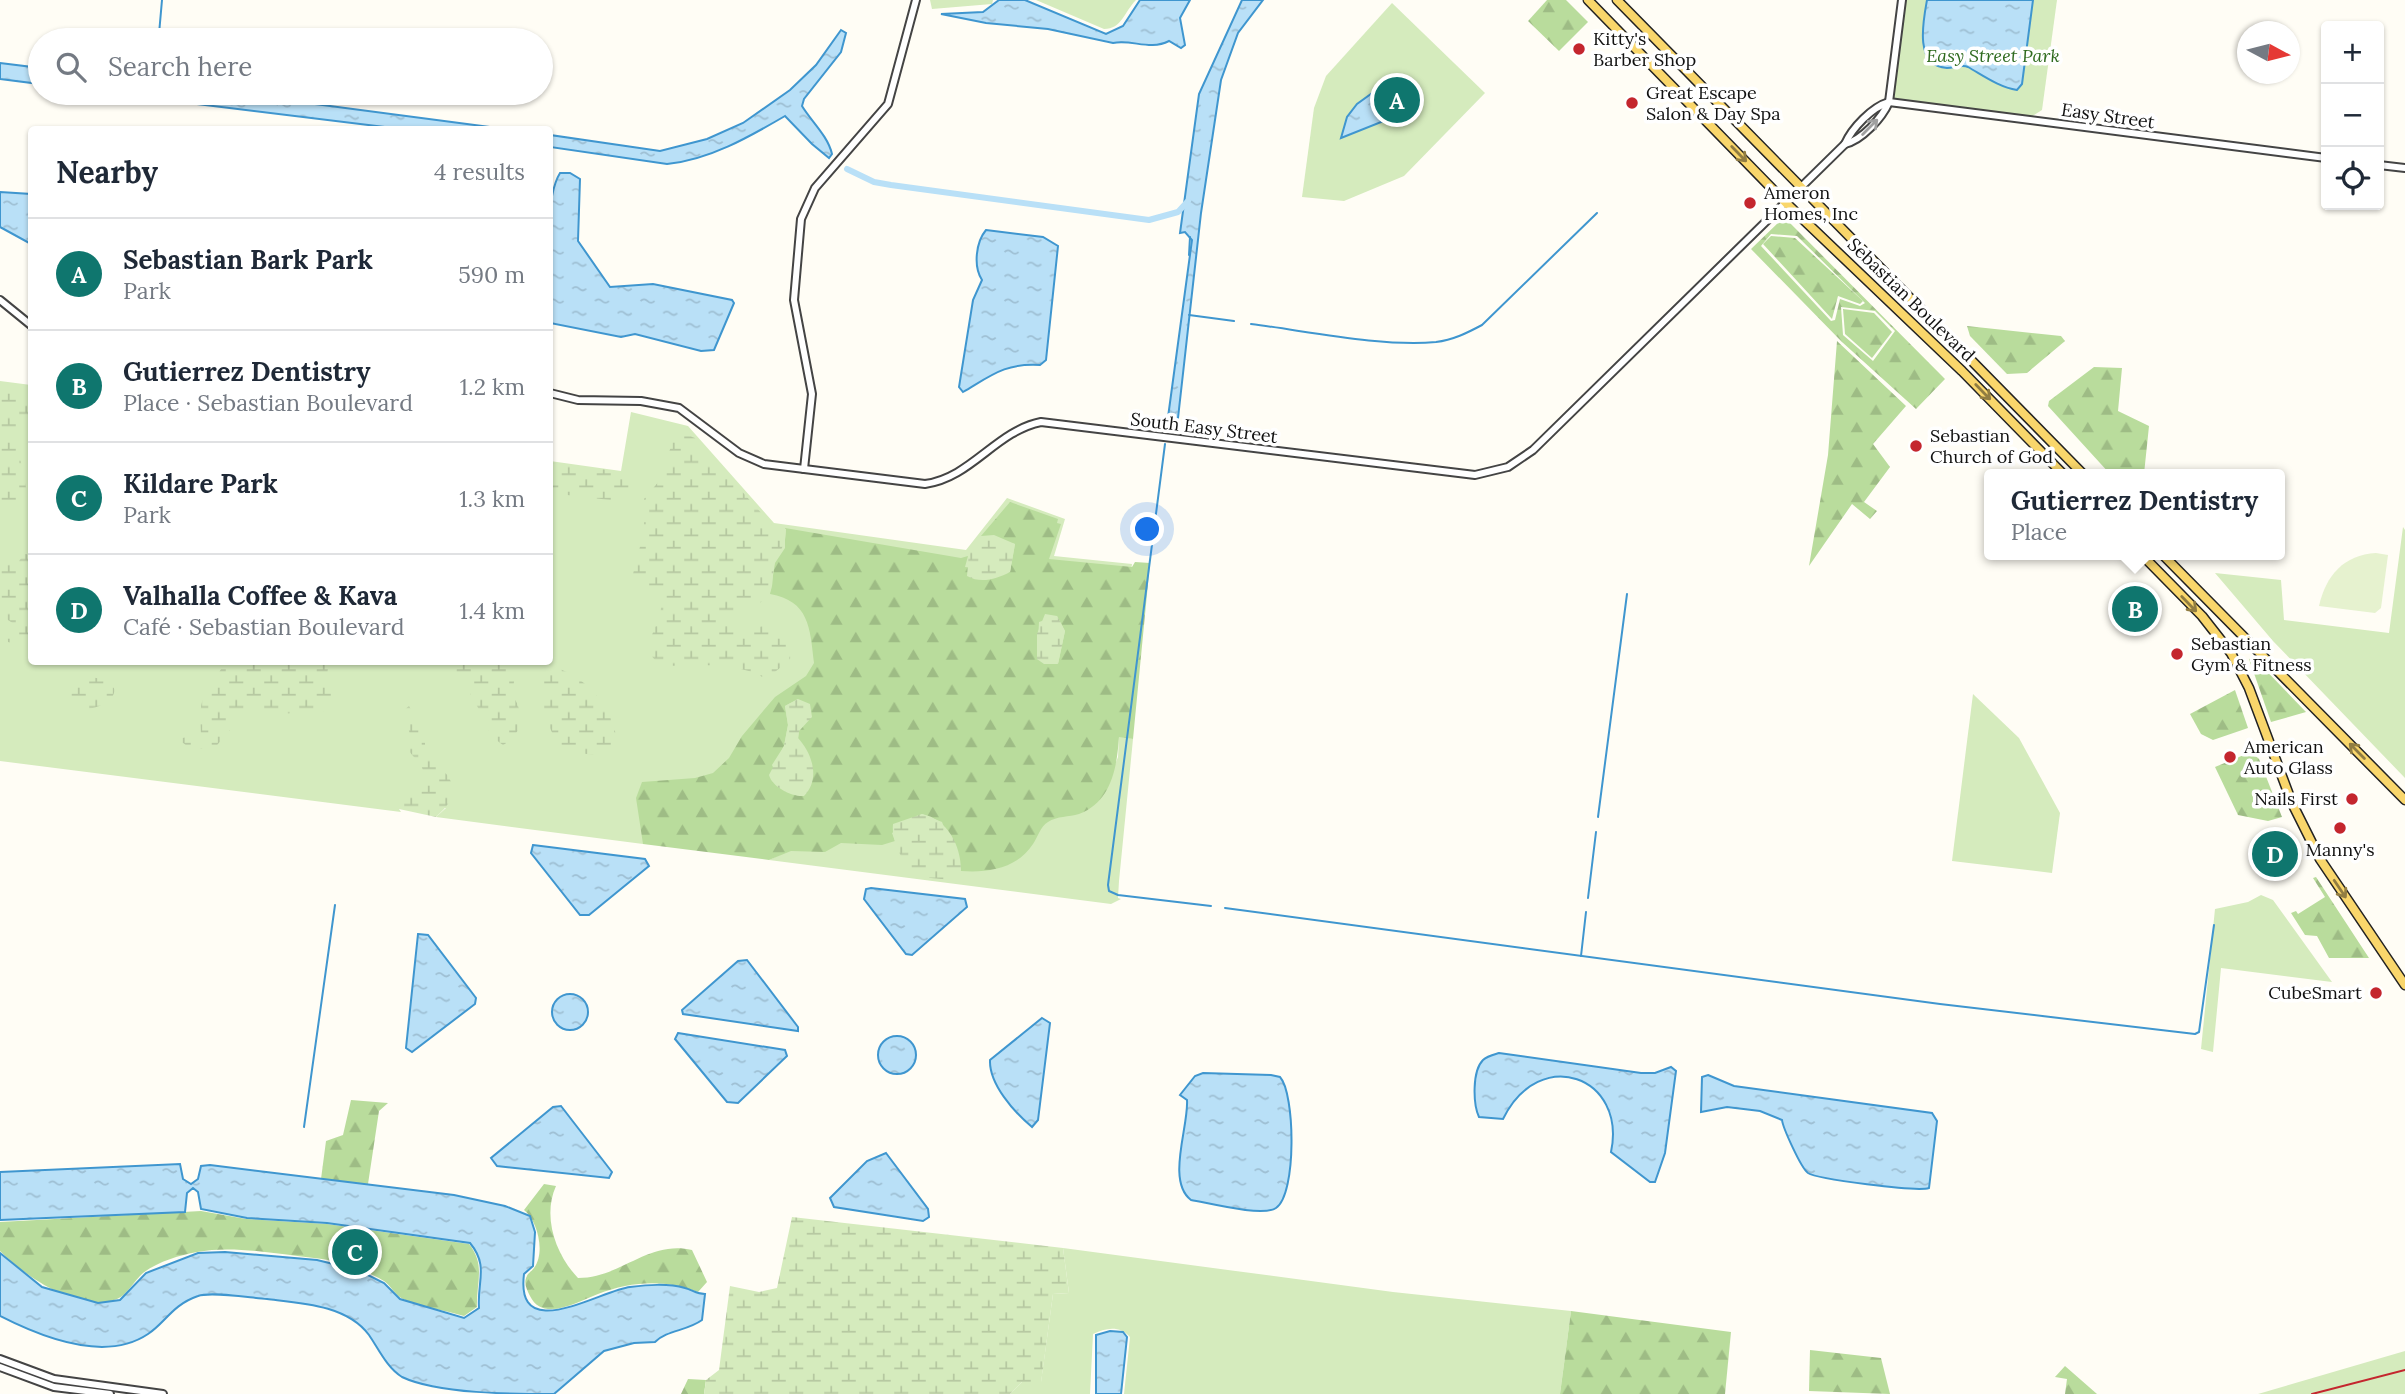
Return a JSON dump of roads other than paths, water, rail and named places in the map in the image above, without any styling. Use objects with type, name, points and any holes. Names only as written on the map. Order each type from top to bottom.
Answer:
[{"type":"main road","name":"Sebastian Boulevard","points":[[1588,0],[1786,203],[1962,371],[2058,469]]},
{"type":"main road","name":"Sebastian Boulevard","points":[[1617,0],[2078,469]]},
{"type":"main road","points":[[2147,560],[2202,616],[2231,653],[2249,688],[2292,803],[2320,859],[2405,985]]},
{"type":"main road","points":[[2167,560],[2405,800]]},
{"type":"street","points":[[804,469],[812,394],[794,300],[801,219],[815,188],[888,104],[916,0]]},
{"type":"street","points":[[1786,203],[1845,144],[1849,135],[1880,105],[1889,102],[1902,0]]},
{"type":"street","name":"Easy Street","points":[[1889,102],[2321,157]]},
{"type":"street","points":[[2384,166],[2405,168]]},
{"type":"street","name":"South Easy Street","points":[[553,394],[585,400],[640,401],[679,408],[750,459],[804,469],[925,484],[937,482],[963,470],[1012,432],[1041,422],[1455,475],[1493,472],[1508,467],[1533,450],[1786,203]]},
{"type":"street","points":[[0,300],[28,323]]},
{"type":"street","points":[[0,1359],[54,1379],[163,1394]]},
{"type":"street","points":[[0,1367],[54,1387],[110,1394]]},
{"type":"water","points":[[999,0],[1025,0],[1106,34],[1123,26],[1140,0],[1190,0],[1180,18],[1185,45],[1181,48],[1169,41],[1155,45],[1113,43],[1048,29],[986,23],[941,14],[983,12]]},
{"type":"water","points":[[1242,0],[1263,0],[1238,33],[1221,80],[1201,213],[1178,418],[1175,426],[1166,432],[1192,240],[1185,232],[1180,233],[1199,94]]},
{"type":"water","points":[[1927,0],[2033,0],[2022,84],[2017,90],[1998,84],[1966,66],[1947,68],[1929,60],[1923,42]]},
{"type":"water","points":[[841,30],[846,33],[841,52],[804,99],[802,106],[827,141],[832,154],[829,158],[785,116],[713,153],[683,162],[667,164],[553,147],[553,135],[660,151],[707,139],[743,123],[790,90],[816,65]]},
{"type":"water","points":[[0,63],[28,66],[28,82],[0,79]]},
{"type":"water","points":[[1389,81],[1408,81],[1414,89],[1411,106],[1398,119],[1391,118],[1341,138],[1347,117],[1357,104]]},
{"type":"water","points":[[205,105],[323,105],[482,126],[376,126]]},
{"type":"water","points":[[560,173],[570,173],[580,179],[578,241],[610,287],[653,284],[732,300],[734,303],[714,350],[701,351],[635,334],[621,337],[553,324],[554,186]]},
{"type":"water","points":[[0,192],[28,194],[28,242],[0,227]]},
{"type":"water","points":[[986,230],[1043,237],[1058,246],[1046,360],[1040,365],[1017,366],[999,371],[963,392],[959,387],[973,300],[982,280],[977,268],[977,254]]},
{"type":"water","points":[[533,845],[645,859],[649,866],[589,915],[580,915],[531,853]]},
{"type":"water","points":[[866,889],[965,899],[967,907],[912,955],[906,954],[864,899]]},
{"type":"water","points":[[418,934],[428,935],[476,998],[475,1004],[412,1052],[406,1048]]},
{"type":"water","points":[[747,960],[798,1027],[798,1031],[683,1014],[682,1010],[738,961]]},
{"type":"water","points":[[570,994],[583,999],[588,1012],[583,1025],[570,1030],[557,1025],[552,1012],[557,999]]},
{"type":"water","points":[[1042,1018],[1050,1023],[1038,1120],[1032,1127],[998,1088],[990,1060]]},
{"type":"water","points":[[678,1033],[785,1050],[787,1056],[738,1103],[727,1102],[675,1039]]},
{"type":"water","points":[[897,1036],[910,1042],[916,1055],[910,1068],[897,1074],[884,1068],[878,1055],[884,1042]]},
{"type":"water","points":[[1499,1053],[1641,1073],[1655,1073],[1671,1067],[1676,1071],[1665,1153],[1655,1182],[1650,1182],[1611,1152],[1612,1126],[1606,1105],[1594,1089],[1577,1079],[1558,1077],[1538,1082],[1519,1096],[1503,1119],[1479,1117],[1475,1079],[1479,1065]]},
{"type":"water","points":[[1203,1073],[1280,1077],[1289,1102],[1292,1143],[1288,1184],[1283,1199],[1276,1208],[1259,1211],[1222,1206],[1191,1200],[1184,1191],[1179,1167],[1187,1100],[1180,1095],[1195,1076]]},
{"type":"water","points":[[1708,1075],[1734,1086],[1932,1113],[1937,1121],[1929,1188],[1867,1184],[1808,1173],[1793,1148],[1782,1120],[1760,1111],[1727,1107],[1701,1112],[1702,1077]]},
{"type":"water","points":[[561,1106],[612,1172],[609,1178],[497,1166],[491,1158],[553,1107]]},
{"type":"water","points":[[886,1153],[928,1209],[929,1217],[923,1221],[834,1207],[830,1198],[867,1161]]},
{"type":"water","points":[[180,1164],[183,1179],[191,1184],[198,1179],[201,1166],[210,1165],[454,1195],[505,1206],[530,1216],[535,1232],[533,1266],[524,1274],[525,1295],[533,1307],[546,1311],[563,1309],[630,1287],[671,1285],[705,1294],[702,1320],[665,1335],[655,1342],[634,1343],[604,1351],[554,1394],[537,1394],[455,1390],[417,1383],[397,1373],[387,1363],[369,1335],[349,1317],[323,1307],[294,1302],[221,1294],[198,1296],[182,1304],[148,1334],[131,1342],[112,1346],[93,1346],[53,1338],[0,1316],[0,1253],[42,1287],[98,1303],[120,1300],[146,1273],[198,1253],[225,1252],[317,1260],[358,1270],[384,1283],[400,1299],[464,1318],[479,1308],[481,1267],[476,1251],[470,1243],[327,1223],[247,1218],[201,1209],[198,1192],[193,1188],[187,1193],[185,1212],[0,1220],[0,1172]]},
{"type":"water","points":[[1110,1331],[1123,1332],[1127,1337],[1121,1394],[1096,1394],[1096,1335]]},
{"type":"waterway","points":[[160,28],[162,0]]},
{"type":"waterway","points":[[847,169],[874,182],[891,185],[1149,220],[1178,212],[1188,201]]},
{"type":"waterway","points":[[1251,324],[1344,338],[1392,342],[1436,342],[1454,338],[1482,325],[1597,213]]},
{"type":"waterway","points":[[1189,255],[1190,237]]},
{"type":"waterway","points":[[1189,315],[1234,321]]},
{"type":"waterway","points":[[1165,444],[1108,885],[1109,891],[1118,895],[1211,906]]},
{"type":"waterway","points":[[1598,817],[1627,594]]},
{"type":"waterway","points":[[1588,898],[1596,832]]},
{"type":"waterway","points":[[304,1127],[335,905]]},
{"type":"waterway","points":[[1225,908],[1940,1004],[2195,1034],[2199,1032],[2214,925]]},
{"type":"waterway","points":[[1581,956],[1586,912]]},
{"type":"railway","points":[[2312,1394],[2405,1370]]},
{"type":"place","name":"Kitty's Barber Shop","points":[[1579,49]]},
{"type":"place","name":"Sebastian Bark Park","points":[[1397,100]]},
{"type":"place","name":"Great Escape Salon & Day Spa","points":[[1632,103]]},
{"type":"place","name":"Ameron Homes, Inc","points":[[1750,203]]},
{"type":"place","name":"Sebastian Church of God","points":[[1916,446]]},
{"type":"place","name":"Gutierrez Dentistry","points":[[2135,609]]},
{"type":"place","name":"Sebastian Gym & Fitness","points":[[2177,654]]},
{"type":"place","name":"American Auto Glass","points":[[2230,757]]},
{"type":"place","name":"Nails First","points":[[2352,799]]},
{"type":"place","name":"Manny's","points":[[2340,828]]},
{"type":"place","name":"Valhalla Coffee & Kava","points":[[2275,854]]},
{"type":"place","name":"CubeSmart","points":[[2376,993]]},
{"type":"place","name":"Kildare Park","points":[[355,1252]]},
{"type":"park label","name":"Easy Street Park","points":[[1993,56]]}]
